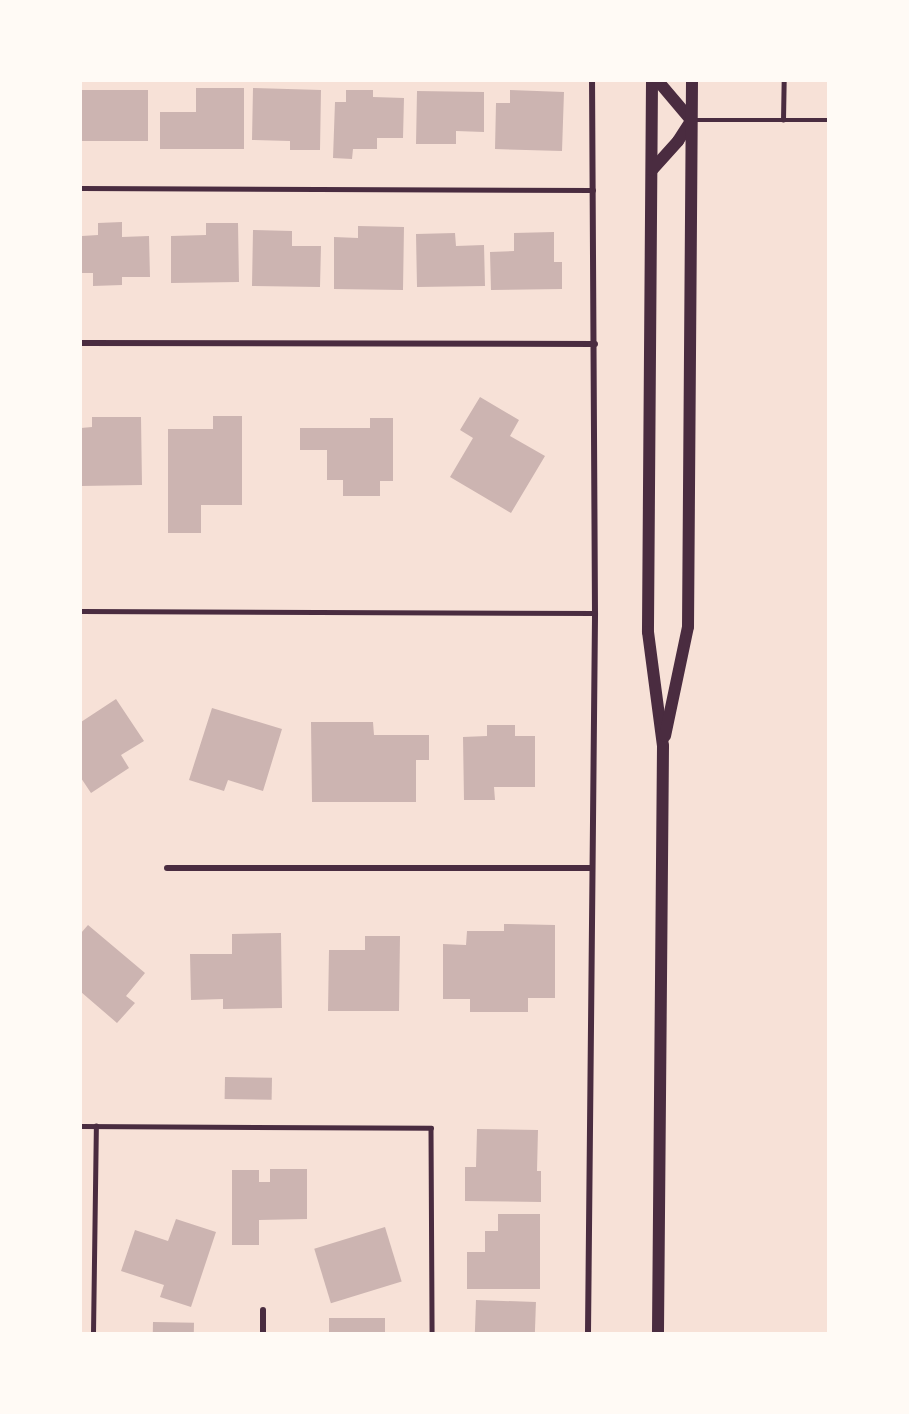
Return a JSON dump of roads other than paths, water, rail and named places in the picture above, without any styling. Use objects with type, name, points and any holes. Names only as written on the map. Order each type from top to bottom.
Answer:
[{"type":"main road","points":[[652,81],[648,632],[663,746],[658,1333]]},
{"type":"main road","points":[[658,81],[691,120]]},
{"type":"main road","points":[[663,746],[688,627],[692,81]]},
{"type":"main road","points":[[652,170],[678,141],[691,120]]},
{"type":"street","points":[[588,1333],[595,614],[592,81]]},
{"type":"street","points":[[81,343],[595,344]]},
{"type":"street","points":[[167,868],[592,868]]},
{"type":"street","points":[[263,1310],[263,1333]]},
{"type":"lane","points":[[783,120],[784,81]]},
{"type":"lane","points":[[691,120],[828,120]]},
{"type":"lane","points":[[81,188],[594,190]]},
{"type":"lane","points":[[81,611],[595,614]]},
{"type":"lane","points":[[81,1126],[430,1128],[432,1333]]},
{"type":"lane","points":[[93,1333],[96,1126]]}]
